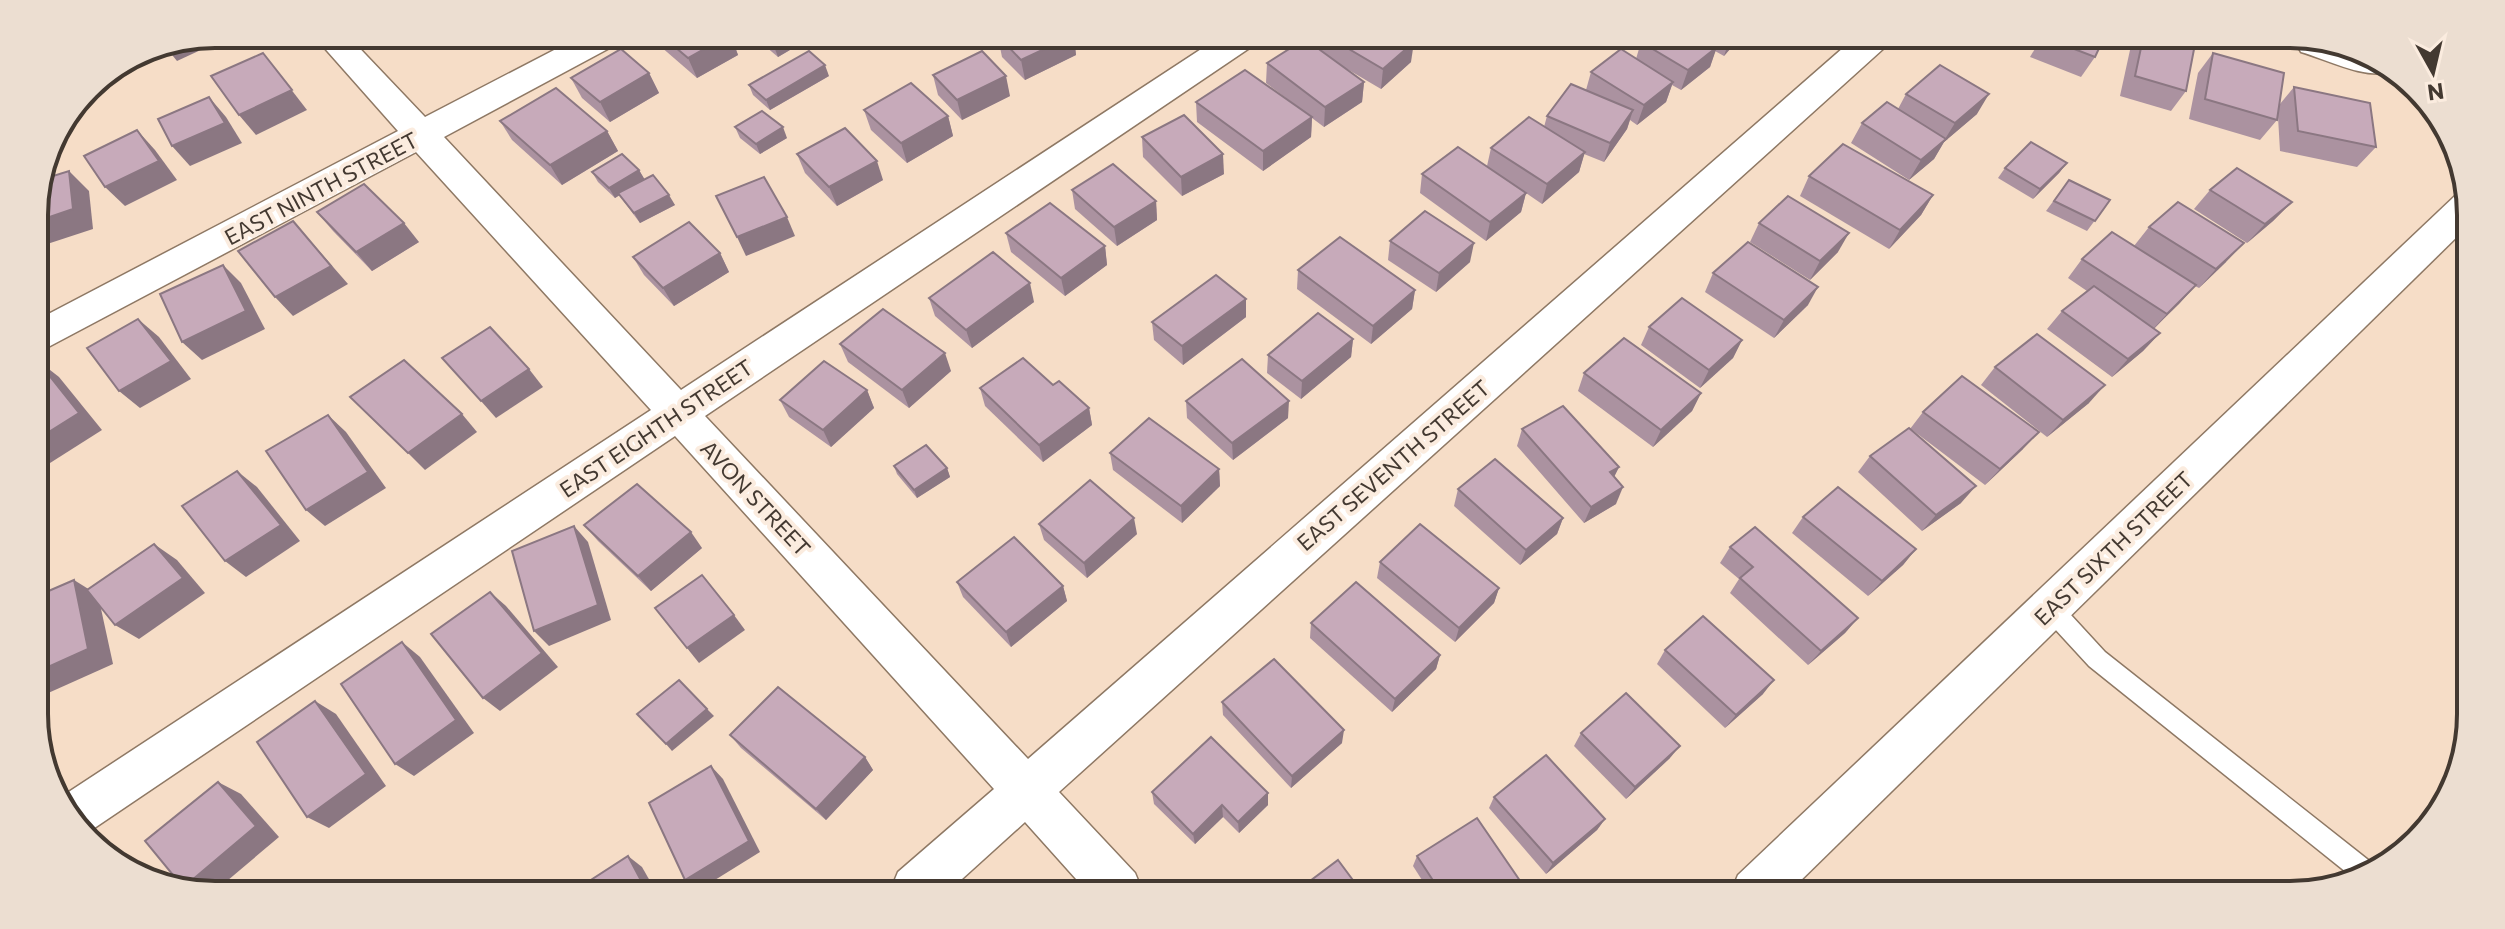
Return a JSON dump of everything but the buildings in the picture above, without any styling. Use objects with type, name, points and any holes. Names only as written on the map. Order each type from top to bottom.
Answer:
[{"type":"street","name":"AVON STREET","points":[[341,48],[1110,881]]},
{"type":"street","name":"EAST NINTH STREET","points":[[48,332],[584,48]]},
{"type":"street","name":"EAST EIGHTH STREET","points":[[79,811],[1226,48]]},
{"type":"street","name":"EAST SEVENTH STREET","points":[[924,881],[1864,48]]},
{"type":"street","name":"EAST SIXTH STREET","points":[[1767,881],[2457,215]]},
{"type":"lane","points":[[2051,609],[2097,659],[2358,866]]}]
